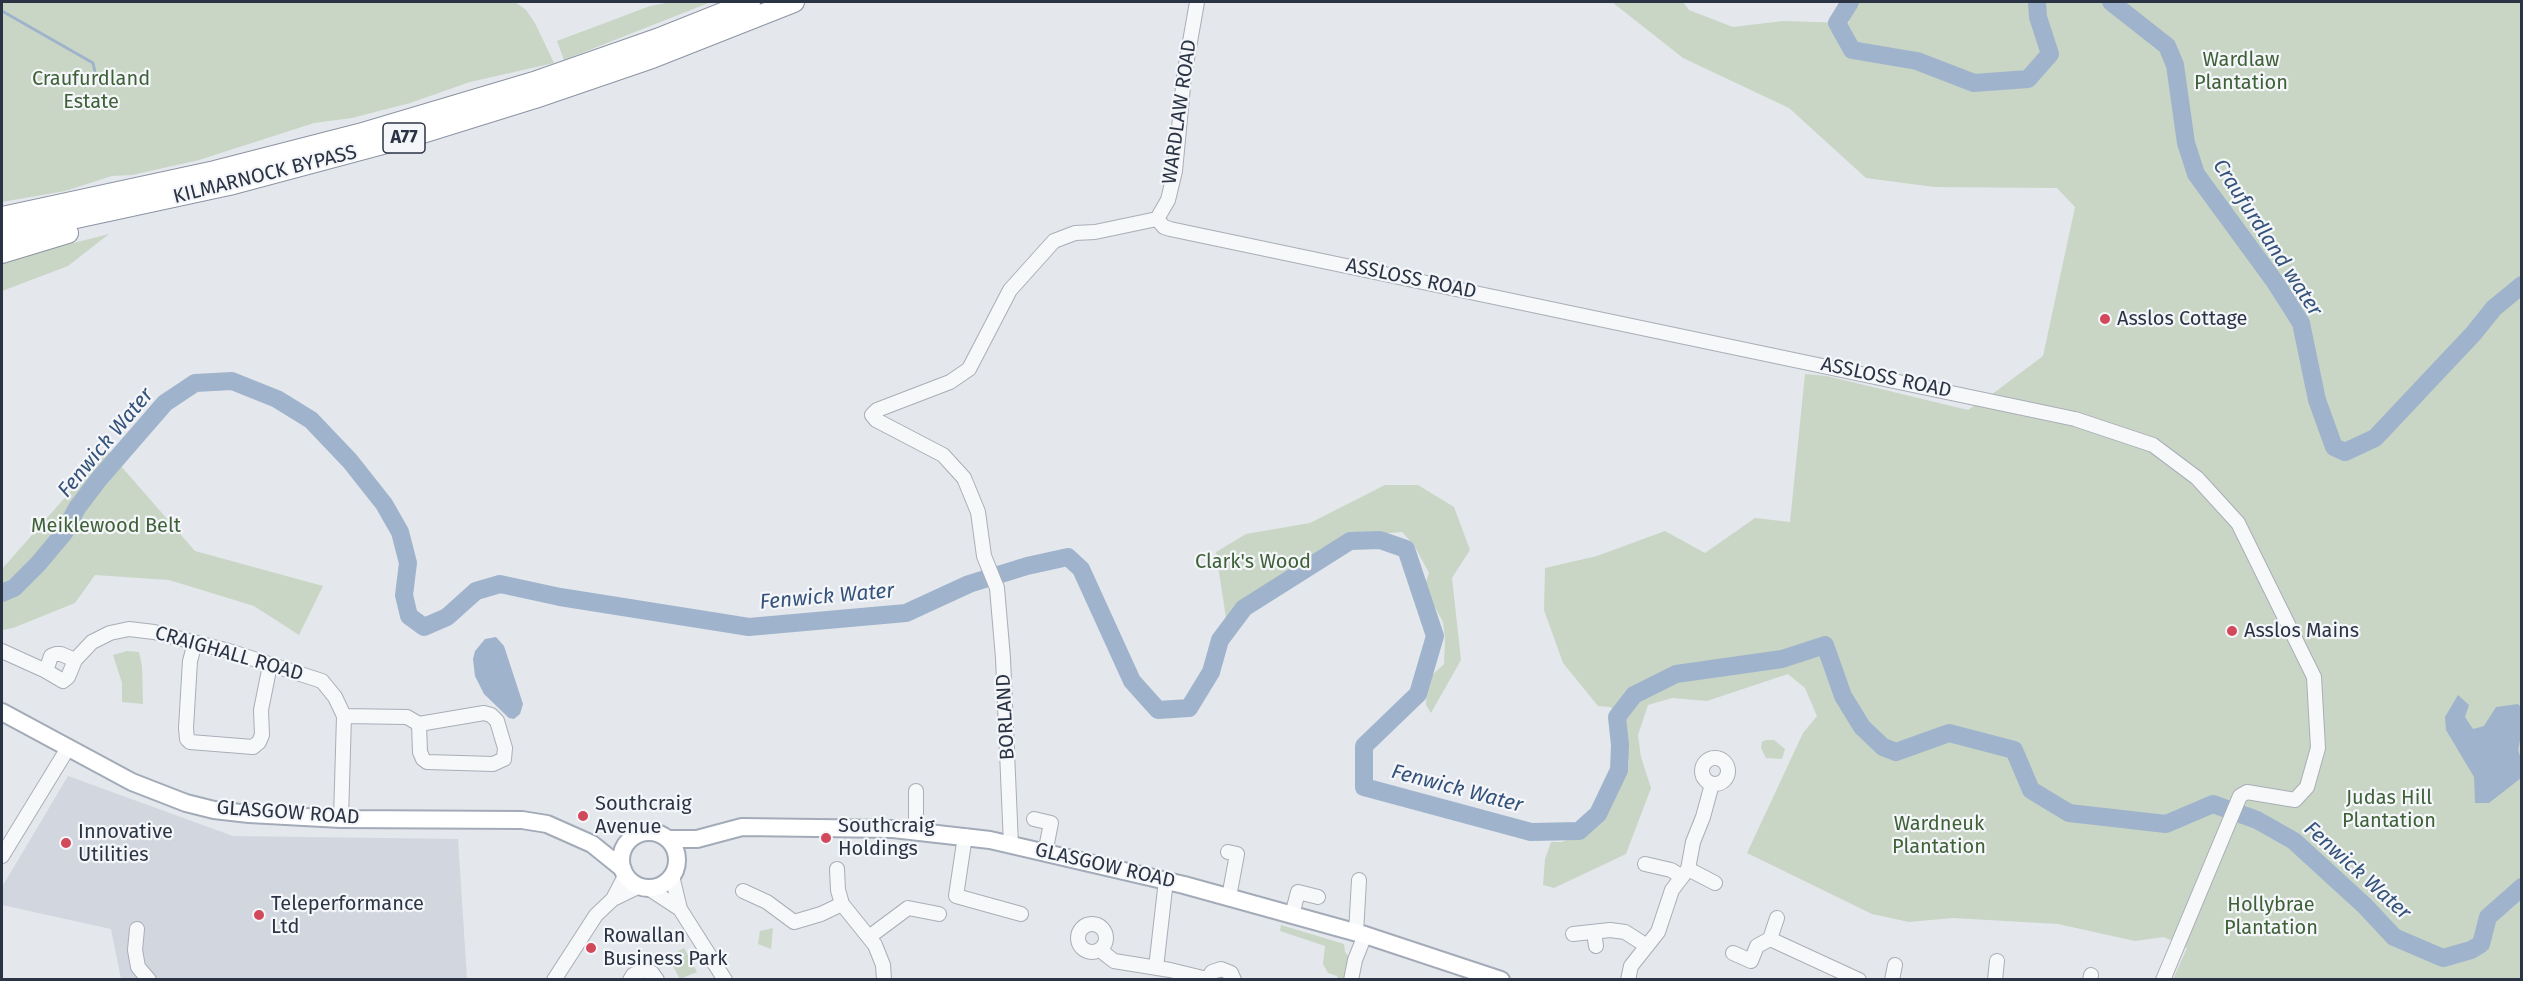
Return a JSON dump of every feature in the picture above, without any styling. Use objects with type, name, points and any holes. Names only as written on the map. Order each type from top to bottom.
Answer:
[{"type":"highway","name":"KILMARNOCK BYPASS","points":[[2,217],[215,171],[359,134],[537,81],[657,39],[750,2]]},
{"type":"highway","name":"KILMARNOCK BYPASS","points":[[2,234],[123,210],[322,161],[501,108],[652,58],[795,2]]},
{"type":"highway","name":"A77","points":[[2,253],[95,225],[123,210]]},
{"type":"main road","name":"GLASGOW ROAD","points":[[2,712],[132,782],[186,803],[214,810],[249,814],[341,819],[522,820],[547,824],[592,844],[624,871]]},
{"type":"main road","name":"GLASGOW ROAD","points":[[669,840],[697,839],[742,827],[916,831],[965,836],[1166,880],[1360,934],[1501,980]]},
{"type":"main road","points":[[675,868],[675,848],[659,833],[648,831],[637,834],[627,842],[623,850],[624,871],[630,880],[644,887],[659,886],[675,868],[697,839]]},
{"type":"main road","name":"GLASGOW ROAD","points":[[592,844],[627,842]]},
{"type":"street","name":"WARDLAW ROAD","points":[[1157,219],[1168,200],[1175,171],[1184,76],[1197,2]]},
{"type":"street","name":"BORLAND","points":[[1011,845],[1003,658],[997,588],[984,556],[978,512],[963,478],[943,455],[876,420],[872,415],[877,410],[950,382],[964,374],[973,364],[992,321],[1016,281],[1054,241],[1069,234],[1095,232],[1157,219]]},
{"type":"street","name":"ASSLOSS ROAD","points":[[1157,219],[1164,227],[1170,229],[2075,418],[2153,445],[2197,478],[2238,524],[2314,677],[2318,748],[2307,787],[2295,800],[2247,792],[2240,796],[2163,980]]},
{"type":"street","name":"CRAIGHALL ROAD","points":[[46,671],[63,681],[68,677],[75,660],[93,642],[110,633],[129,629],[154,632],[229,651],[322,681],[335,697],[344,716]]},
{"type":"street","points":[[195,644],[190,661],[186,728],[187,739],[190,742],[253,747],[262,735],[261,710],[270,665]]},
{"type":"street","points":[[2,651],[46,671],[51,656],[56,654],[75,660]]},
{"type":"street","points":[[341,819],[344,716],[407,717],[419,724],[484,713],[491,715],[497,721],[505,748],[504,759],[493,764],[427,762],[420,752],[419,724]]},
{"type":"street","points":[[2,856],[68,748]]},
{"type":"street","points":[[1628,980],[1631,966],[1658,932],[1672,890],[1685,873],[1712,784]]},
{"type":"street","points":[[916,791],[916,831]]},
{"type":"street","points":[[1034,819],[1051,823],[1045,853]]},
{"type":"street","points":[[965,836],[956,897],[1022,914]]},
{"type":"street","points":[[1228,852],[1238,854],[1229,897]]},
{"type":"street","points":[[1645,864],[1685,873],[1715,884]]},
{"type":"street","points":[[675,868],[680,909]]},
{"type":"street","points":[[837,869],[838,890],[842,904],[875,945],[883,965],[884,980]]},
{"type":"street","points":[[613,899],[624,871]]},
{"type":"street","points":[[1156,968],[1166,880]]},
{"type":"street","points":[[1351,980],[1360,934],[1359,880]]},
{"type":"street","points":[[554,980],[596,915],[613,899],[644,887],[680,909],[726,980]]},
{"type":"street","points":[[744,891],[767,903],[794,922],[821,914],[842,904]]},
{"type":"street","points":[[1292,915],[1298,892],[1318,897]]},
{"type":"street","points":[[869,937],[908,909],[939,914]]},
{"type":"street","points":[[1734,953],[1751,961],[1757,946],[1770,939],[1777,918]]},
{"type":"street","points":[[137,929],[135,950],[138,967],[149,980]]},
{"type":"street","points":[[1573,934],[1610,930],[1625,932],[1647,946]]},
{"type":"street","points":[[1594,932],[1596,946]]},
{"type":"street","points":[[1770,939],[1858,980]]},
{"type":"street","points":[[1100,950],[1114,961],[1207,979],[1212,972],[1221,969],[1231,973],[1234,980]]},
{"type":"street","points":[[1995,980],[1997,961]]},
{"type":"street","points":[[1892,980],[1895,965]]},
{"type":"street","points":[[630,980],[633,975],[643,970],[652,973],[657,980]]},
{"type":"shaded area","points":[[68,776],[233,836],[458,839],[467,979],[121,979],[111,929],[2,905],[2,887]]},
{"type":"green space","name":"Craufurdland Estate","points":[[2,2],[515,2],[526,10],[535,23],[554,63],[470,82],[410,103],[352,118],[314,123],[199,160],[132,175],[112,176],[65,191],[2,202]]},
{"type":"green space","points":[[671,2],[711,2],[564,60],[557,41],[650,6]]},
{"type":"green space","points":[[1612,2],[1683,2],[1689,10],[1733,27],[1783,21],[1849,23],[1851,11],[1859,2],[2521,2],[2521,979],[2173,979],[2187,948],[2164,937],[2135,941],[2058,924],[1953,918],[1909,922],[1872,914],[1747,853],[1803,733],[1817,716],[1805,688],[1788,674],[1707,701],[1672,698],[1648,705],[1638,735],[1641,757],[1651,788],[1626,854],[1554,888],[1543,885],[1545,859],[1551,842],[1562,842],[1597,827],[1619,791],[1629,763],[1625,740],[1626,718],[1610,707],[1598,706],[1563,663],[1544,610],[1545,568],[1597,556],[1665,531],[1705,553],[1755,518],[1790,522],[1805,374],[1827,376],[1968,410],[1995,392],[2043,356],[2075,207],[2057,188],[1934,187],[1866,178],[1789,108],[1683,58]]},
{"type":"green space","points":[[109,234],[68,266],[2,291],[2,261]]},
{"type":"green space","name":"Meiklewood Belt","points":[[107,450],[195,551],[323,586],[299,635],[254,606],[169,580],[95,575],[75,603],[13,628],[2,630],[2,569]]},
{"type":"green space","name":"Clark's Wood","points":[[1385,485],[1418,485],[1454,507],[1470,550],[1452,578],[1461,660],[1431,713],[1426,705],[1427,680],[1444,664],[1443,622],[1424,587],[1429,573],[1414,545],[1402,532],[1356,536],[1322,548],[1286,576],[1246,597],[1226,618],[1216,552],[1246,534],[1310,523]]},
{"type":"green space","points":[[127,651],[139,652],[142,666],[143,704],[122,702],[122,683],[113,655]]},
{"type":"green space","points":[[1774,740],[1785,749],[1782,759],[1766,758],[1761,748],[1762,742]]},
{"type":"green space","points":[[1281,925],[1344,944],[1345,952],[1349,957],[1344,979],[1338,979],[1337,976],[1328,973],[1323,964],[1325,946],[1280,931]]},
{"type":"green space","points":[[773,928],[771,949],[758,944],[760,931]]},
{"type":"green space","points":[[684,948],[697,972],[680,979],[668,957]]},
{"type":"water","points":[[496,637],[504,646],[523,704],[520,714],[514,719],[509,718],[484,694],[475,676],[473,659],[475,651],[485,639]]},
{"type":"water","points":[[2458,695],[2469,705],[2465,717],[2473,729],[2484,726],[2496,707],[2518,704],[2521,707],[2521,736],[2518,750],[2521,759],[2521,778],[2489,803],[2475,803],[2474,777],[2446,730],[2445,717]]},
{"type":"waterway","name":"Craufurdland water","points":[[1850,2],[1837,23],[1852,50],[1917,61],[1974,83],[2028,79],[2050,54],[2038,17],[2037,2]]},
{"type":"waterway","name":"Craufurdland water","points":[[2111,2],[2167,46],[2175,65],[2186,143],[2196,174],[2275,282],[2301,323],[2317,400],[2334,447],[2345,452],[2375,438],[2473,334],[2494,308],[2522,285]]},
{"type":"waterway","points":[[2,11],[93,63],[95,72],[86,86]]},
{"type":"waterway","name":"Fenwick Water","points":[[2,593],[14,588],[38,564],[64,533],[77,508],[99,479],[165,403],[195,383],[232,381],[277,399],[311,420],[350,461],[384,504],[400,532],[408,563],[404,595],[409,616],[424,627],[447,617],[476,591],[500,584],[560,597],[749,627],[906,613],[969,584],[1027,566],[1068,557],[1081,569],[1132,681],[1158,710],[1189,708],[1211,672],[1220,640],[1244,608],[1350,541],[1380,540],[1406,549],[1435,636],[1418,694],[1364,746],[1364,787],[1531,832],[1579,831],[1598,814],[1619,770],[1620,745],[1617,717],[1634,695],[1676,674],[1782,659],[1825,645],[1843,696],[1862,727],[1883,747],[1896,752],[1949,733],[2014,750],[2031,790],[2069,813],[2166,824],[2213,804],[2257,820],[2294,841],[2365,906],[2394,937],[2443,958],[2471,950],[2481,944],[2488,917],[2522,887]]},
{"type":"place","name":"Asslos Cottage","points":[[2105,319]]},
{"type":"place","name":"Asslos Mains","points":[[2232,631]]},
{"type":"place","name":"Southcraig Avenue","points":[[583,816]]},
{"type":"place","name":"Southcraig Holdings","points":[[826,838]]},
{"type":"place","name":"Innovative Utilities","points":[[66,843]]},
{"type":"place","name":"Teleperformance Ltd","points":[[259,915]]},
{"type":"place","name":"Rowallan Business Park","points":[[591,948]]},
{"type":"park label","name":"Wardlaw Plantation","points":[[2241,72]]},
{"type":"park label","name":"Judas Hill Plantation","points":[[2389,810]]},
{"type":"park label","name":"Wardneuk Plantation","points":[[1939,836]]},
{"type":"park label","name":"Hollybrae Plantation","points":[[2271,916]]}]
